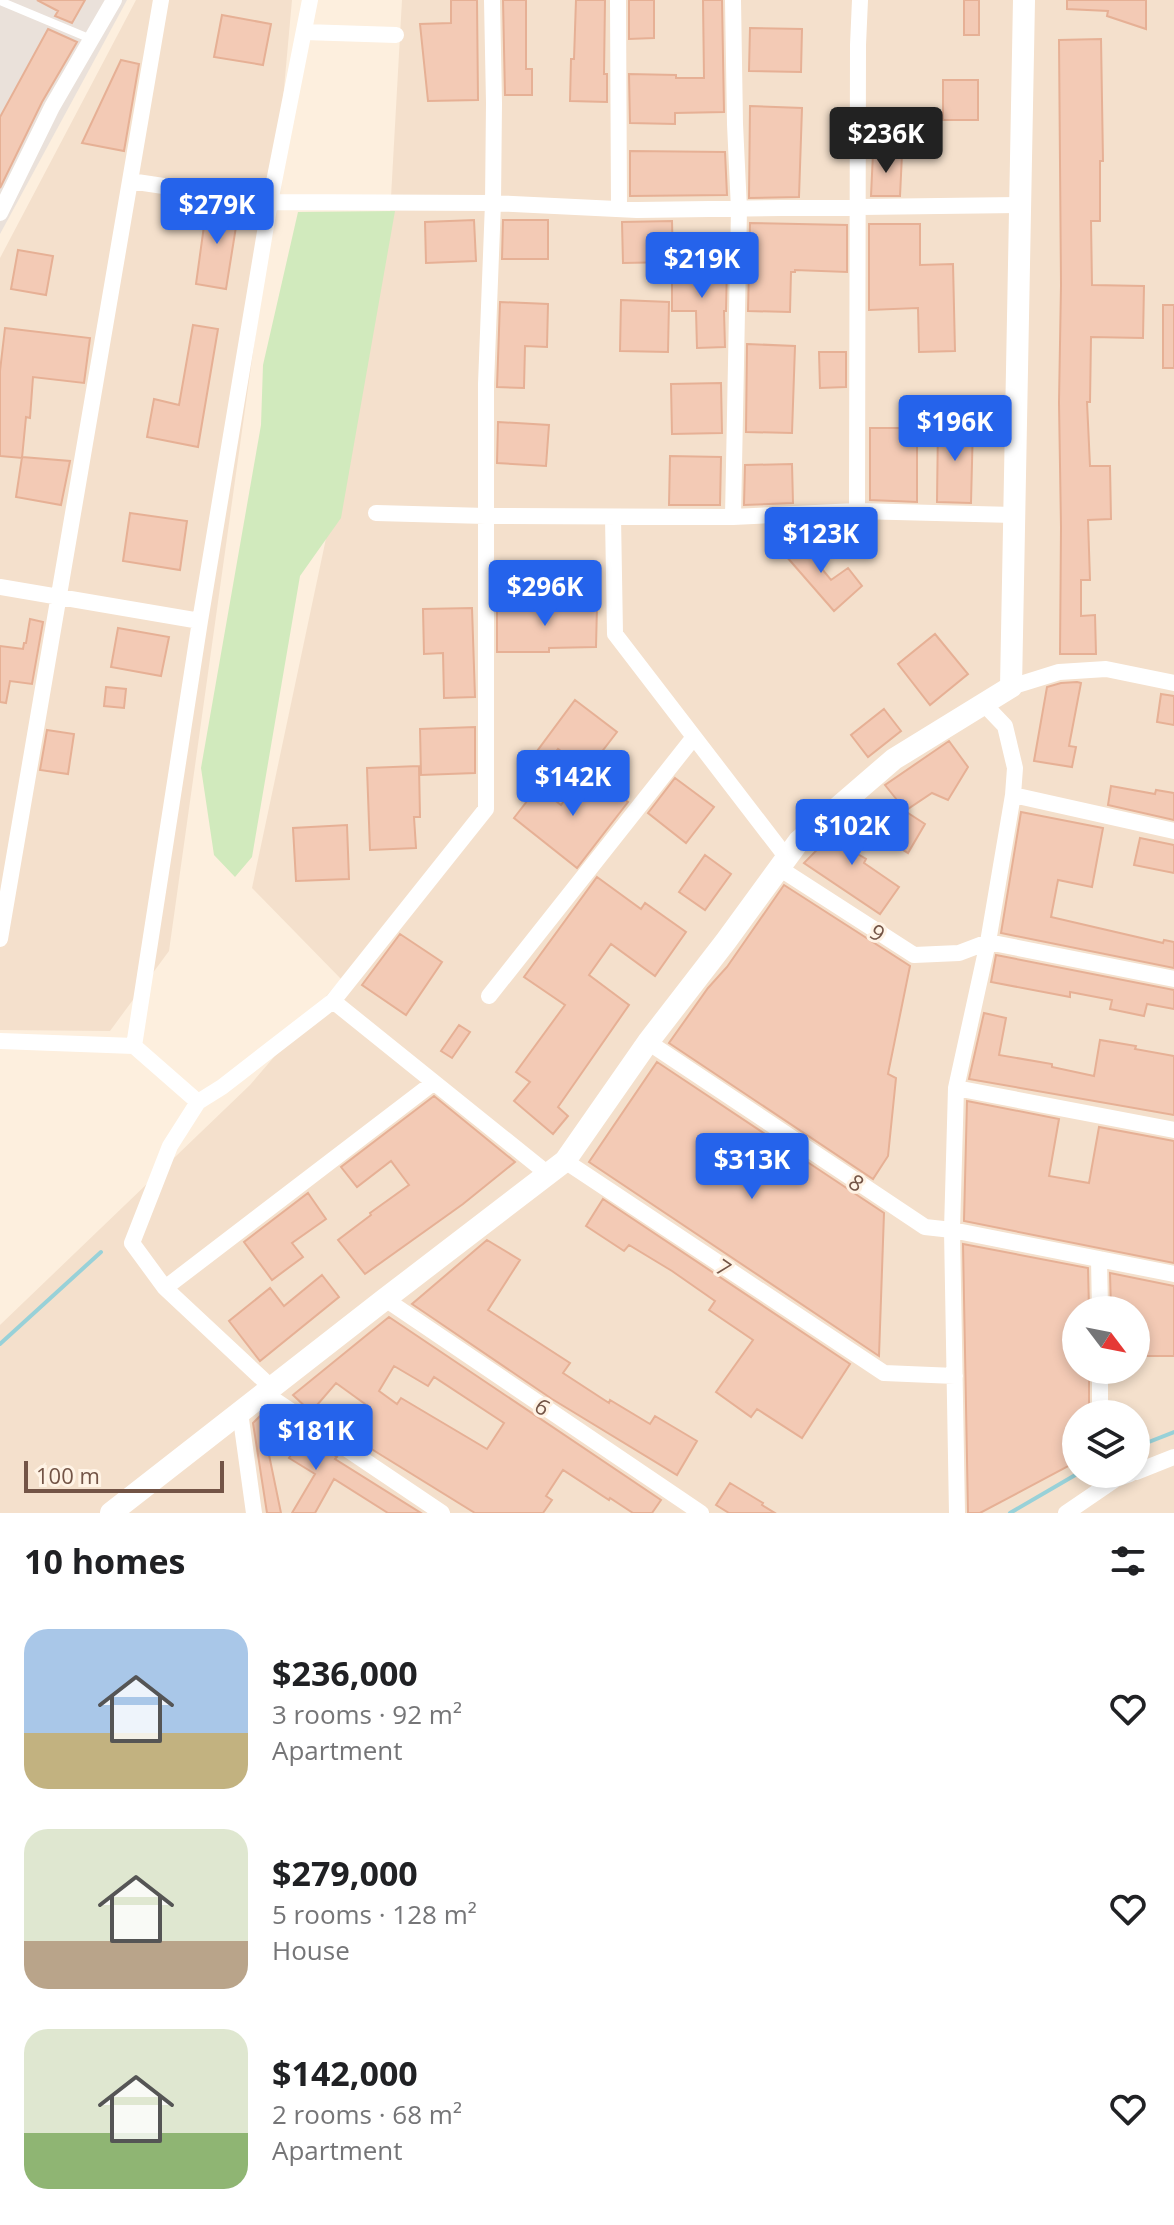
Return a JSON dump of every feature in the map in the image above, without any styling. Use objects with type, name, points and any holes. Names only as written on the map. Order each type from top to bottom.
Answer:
[{"type":"street","points":[[0,213],[52,107],[114,0]]},
{"type":"street","points":[[0,939],[161,0]]},
{"type":"street","points":[[134,1046],[200,621],[270,202],[310,0]]},
{"type":"street","points":[[442,1513],[268,1390],[165,1288],[132,1243],[170,1146],[198,1102],[333,1001],[486,809],[486,384],[493,203],[492,0]]},
{"type":"street","points":[[618,0],[619,208]]},
{"type":"street","points":[[733,0],[739,209],[733,517]]},
{"type":"street","points":[[857,511],[860,0]]},
{"type":"street","points":[[1011,687],[1024,0]]},
{"type":"street","points":[[304,32],[396,35]]},
{"type":"street","points":[[130,181],[270,202],[493,203],[637,210],[1020,205]]},
{"type":"street","points":[[376,513],[733,517],[857,511],[1014,515]]},
{"type":"street","name":"9","points":[[613,517],[615,634],[694,737],[783,863],[914,955],[959,953],[988,942]]},
{"type":"street","points":[[0,587],[200,621]]},
{"type":"street","points":[[111,1513],[557,1168],[799,841],[894,759],[1011,687],[1059,672],[1106,669],[1174,683]]},
{"type":"street","points":[[957,1513],[952,1230],[956,1088],[988,942],[1015,768],[1005,726],[983,703]]},
{"type":"street","points":[[489,996],[694,737]]},
{"type":"street","points":[[1013,795],[1174,831]]},
{"type":"street","points":[[988,942],[1174,979]]},
{"type":"street","name":"7","points":[[333,1001],[433,1083],[557,1168],[884,1373],[955,1376]]},
{"type":"street","points":[[0,1041],[134,1046],[198,1102]]},
{"type":"street","name":"8","points":[[648,1042],[925,1227],[1174,1274]]},
{"type":"street","points":[[165,1288],[433,1083]]},
{"type":"street","points":[[956,1088],[1174,1130]]},
{"type":"street","points":[[1099,1259],[1100,1296]]},
{"type":"street","name":"6","points":[[385,1299],[701,1513]]},
{"type":"street","points":[[240,1412],[254,1513]]},
{"type":"street","points":[[1150,1466],[1174,1457]]},
{"type":"street","points":[[1066,1513],[1103,1488]]},
{"type":"lane","points":[[0,1],[91,39]]},
{"type":"shaded area","points":[[0,0],[127,0],[0,234]]},
{"type":"shaded area","points":[[136,0],[292,0],[273,210],[169,951],[110,1031],[0,1030],[0,258]]},
{"type":"shaded area","points":[[402,0],[1174,0],[1174,1513],[0,1513],[0,1325],[250,1085],[341,979],[252,888],[332,510],[390,215]]},
{"type":"green space","points":[[395,211],[341,518],[300,576],[252,857],[235,877],[214,855],[201,768],[261,425],[263,365],[298,212]]},
{"type":"building","points":[[37,0],[85,0],[72,23],[55,16],[58,11]]},
{"type":"building","points":[[451,0],[477,0],[478,100],[428,101],[420,24],[451,23]]},
{"type":"building","points":[[503,0],[526,0],[526,69],[532,69],[532,95],[505,95]]},
{"type":"building","points":[[576,0],[605,0],[604,74],[607,74],[607,102],[570,101]]},
{"type":"building","points":[[629,0],[654,0],[654,38],[629,39]]},
{"type":"building","points":[[703,0],[722,0],[724,112],[675,113],[675,124],[630,123],[629,74],[704,78]]},
{"type":"building","points":[[964,0],[979,0],[979,35],[964,35]]},
{"type":"building","points":[[1067,0],[1146,0],[1146,29],[1107,16],[1108,11],[1067,9]]},
{"type":"building","points":[[222,15],[271,24],[263,65],[214,57]]},
{"type":"building","points":[[750,28],[802,29],[801,72],[749,71]]},
{"type":"building","points":[[48,29],[77,42],[42,102],[0,188],[0,117]]},
{"type":"building","points":[[1101,39],[1103,161],[1100,161],[1100,221],[1091,221],[1092,285],[1144,286],[1143,338],[1091,337],[1090,402],[1087,402],[1090,466],[1110,466],[1111,519],[1088,520],[1090,580],[1081,580],[1081,616],[1095,615],[1096,654],[1060,654],[1059,40]]},
{"type":"building","points":[[121,60],[139,64],[124,151],[82,143]]},
{"type":"building","points":[[943,80],[978,80],[978,120],[943,120]]},
{"type":"building","points":[[750,106],[802,108],[799,197],[749,198]]},
{"type":"building","points":[[630,151],[725,152],[727,195],[630,196]]},
{"type":"building","points":[[873,153],[902,154],[900,196],[871,196]]},
{"type":"building","points":[[207,204],[239,208],[226,289],[196,284]]},
{"type":"building","points":[[474,220],[476,261],[426,263],[425,222]]},
{"type":"building","points":[[503,220],[548,220],[548,259],[502,259]]},
{"type":"building","points":[[672,221],[673,262],[623,263],[622,222]]},
{"type":"building","points":[[750,223],[847,225],[847,272],[795,270],[791,272],[790,312],[748,311]]},
{"type":"building","points":[[869,224],[920,224],[920,265],[953,264],[955,351],[919,352],[918,308],[869,310]]},
{"type":"building","points":[[18,250],[53,256],[46,295],[11,289]]},
{"type":"building","points":[[672,265],[727,265],[725,347],[697,348],[696,311],[672,311]]},
{"type":"building","points":[[621,300],[669,302],[668,352],[620,351]]},
{"type":"building","points":[[500,302],[548,304],[547,347],[525,346],[524,388],[497,387]]},
{"type":"building","points":[[1163,305],[1174,305],[1174,368],[1163,368]]},
{"type":"building","points":[[193,325],[218,329],[198,447],[147,437],[154,399],[179,405]]},
{"type":"building","points":[[5,328],[90,338],[84,383],[33,377],[30,418],[26,417],[22,458],[0,456],[0,371]]},
{"type":"building","points":[[747,344],[795,346],[792,433],[746,432]]},
{"type":"building","points":[[819,352],[846,352],[846,387],[820,388]]},
{"type":"building","points":[[721,383],[722,433],[672,434],[671,384]]},
{"type":"building","points":[[498,422],[549,425],[546,466],[497,463]]},
{"type":"building","points":[[938,424],[973,424],[971,503],[937,502]]},
{"type":"building","points":[[870,428],[917,428],[917,502],[870,500]]},
{"type":"building","points":[[670,456],[721,457],[720,505],[669,505]]},
{"type":"building","points":[[22,457],[70,461],[61,505],[16,497]]},
{"type":"building","points":[[792,464],[793,503],[744,505],[745,465]]},
{"type":"building","points":[[130,513],[187,521],[180,570],[123,561]]},
{"type":"building","points":[[794,535],[831,580],[848,568],[862,586],[834,611],[779,548]]},
{"type":"building","points":[[497,606],[597,606],[596,647],[549,648],[549,652],[497,652]]},
{"type":"building","points":[[472,608],[475,697],[444,698],[443,653],[424,654],[423,609]]},
{"type":"building","points":[[30,619],[43,622],[32,684],[10,681],[6,703],[0,702],[0,646],[23,649]]},
{"type":"building","points":[[118,628],[169,637],[161,676],[111,667]]},
{"type":"building","points":[[935,634],[968,674],[930,705],[898,664]]},
{"type":"building","points":[[1081,683],[1069,746],[1076,747],[1072,767],[1034,761],[1047,687]]},
{"type":"building","points":[[106,687],[126,689],[124,708],[104,706]]},
{"type":"building","points":[[1161,694],[1174,696],[1174,725],[1157,722]]},
{"type":"building","points":[[575,700],[617,732],[587,771],[558,749],[533,783],[520,774]]},
{"type":"building","points":[[884,709],[901,731],[868,757],[851,735]]},
{"type":"building","points":[[475,727],[475,773],[421,775],[420,729]]},
{"type":"building","points":[[47,730],[74,734],[68,774],[40,770]]},
{"type":"building","points":[[949,741],[968,767],[948,800],[932,793],[905,811],[925,824],[908,853],[876,833],[897,800],[885,785]]},
{"type":"building","points":[[419,766],[420,817],[414,817],[416,848],[370,850],[367,768]]},
{"type":"building","points":[[585,772],[628,802],[577,868],[514,818],[538,787],[561,805]]},
{"type":"building","points":[[675,778],[714,807],[686,843],[648,813]]},
{"type":"building","points":[[1111,786],[1155,794],[1156,790],[1174,793],[1174,820],[1108,805]]},
{"type":"building","points":[[1021,812],[1103,828],[1092,887],[1058,880],[1051,917],[1163,943],[1164,940],[1174,942],[1174,968],[1001,933]]},
{"type":"building","points":[[851,815],[869,827],[851,850],[899,887],[880,914],[804,863]]},
{"type":"building","points":[[347,825],[349,879],[296,881],[293,828]]},
{"type":"building","points":[[1140,838],[1174,845],[1174,873],[1134,865]]},
{"type":"building","points":[[705,855],[731,874],[705,910],[679,892]]},
{"type":"building","points":[[597,877],[641,909],[645,903],[686,932],[655,976],[611,944],[589,975],[629,1005],[558,1107],[568,1116],[553,1134],[514,1101],[530,1082],[516,1072],[565,1005],[524,977]]},
{"type":"building","points":[[784,885],[910,966],[888,1074],[896,1078],[888,1156],[873,1179],[669,1043]]},
{"type":"building","points":[[400,934],[442,962],[406,1015],[362,985]]},
{"type":"building","points":[[996,955],[1174,990],[1174,1009],[1147,1004],[1144,1016],[1110,1009],[1112,1000],[1070,992],[1070,997],[991,982]]},
{"type":"building","points":[[984,1013],[1006,1018],[999,1055],[1052,1064],[1052,1067],[1094,1076],[1100,1040],[1174,1056],[1174,1115],[969,1079]]},
{"type":"building","points":[[459,1025],[470,1032],[452,1058],[441,1051]]},
{"type":"building","points":[[657,1062],[884,1213],[879,1356],[589,1162]]},
{"type":"building","points":[[434,1096],[515,1162],[463,1204],[365,1274],[338,1240],[409,1185],[391,1161],[357,1187],[341,1167]]},
{"type":"building","points":[[967,1101],[1059,1119],[1049,1176],[1089,1183],[1099,1127],[1174,1141],[1174,1263],[964,1221]]},
{"type":"building","points":[[308,1193],[326,1219],[292,1243],[303,1257],[272,1280],[244,1242]]},
{"type":"building","points":[[603,1199],[850,1364],[802,1438],[757,1409],[751,1417],[716,1392],[753,1340],[709,1310],[715,1301],[672,1271],[629,1245],[624,1251],[586,1226]]},
{"type":"building","points":[[487,1240],[520,1260],[488,1310],[570,1363],[563,1373],[609,1403],[610,1400],[650,1424],[655,1416],[697,1441],[677,1475],[552,1399],[412,1304]]},
{"type":"building","points":[[963,1244],[1088,1268],[1089,1296],[1062,1296],[1062,1384],[1089,1384],[1089,1400],[1062,1400],[1062,1469],[980,1513],[968,1513]]},
{"type":"building","points":[[1110,1273],[1174,1286],[1174,1356],[1150,1356],[1150,1296],[1111,1296]]},
{"type":"building","points":[[322,1275],[339,1297],[260,1361],[229,1321],[270,1288],[284,1306]]},
{"type":"building","points":[[389,1317],[661,1500],[652,1513],[633,1513],[563,1470],[546,1496],[552,1500],[543,1513],[475,1513],[344,1432],[365,1404],[336,1383],[311,1412],[293,1395]],"holes":[[[394,1366],[428,1386],[434,1377],[504,1423],[487,1449],[401,1398],[397,1404],[379,1391]]]},
{"type":"building","points":[[266,1410],[337,1457],[335,1459],[421,1513],[388,1513],[334,1479],[315,1513],[292,1513],[315,1474],[289,1458],[294,1450],[261,1416],[281,1513],[267,1513],[253,1423]]},
{"type":"building","points":[[730,1483],[775,1513],[729,1513],[716,1505]]},
{"type":"waterway","points":[[0,1344],[101,1252]]},
{"type":"waterway","points":[[1150,1441],[1174,1432]]},
{"type":"waterway","points":[[1010,1513],[1062,1483]]}]
